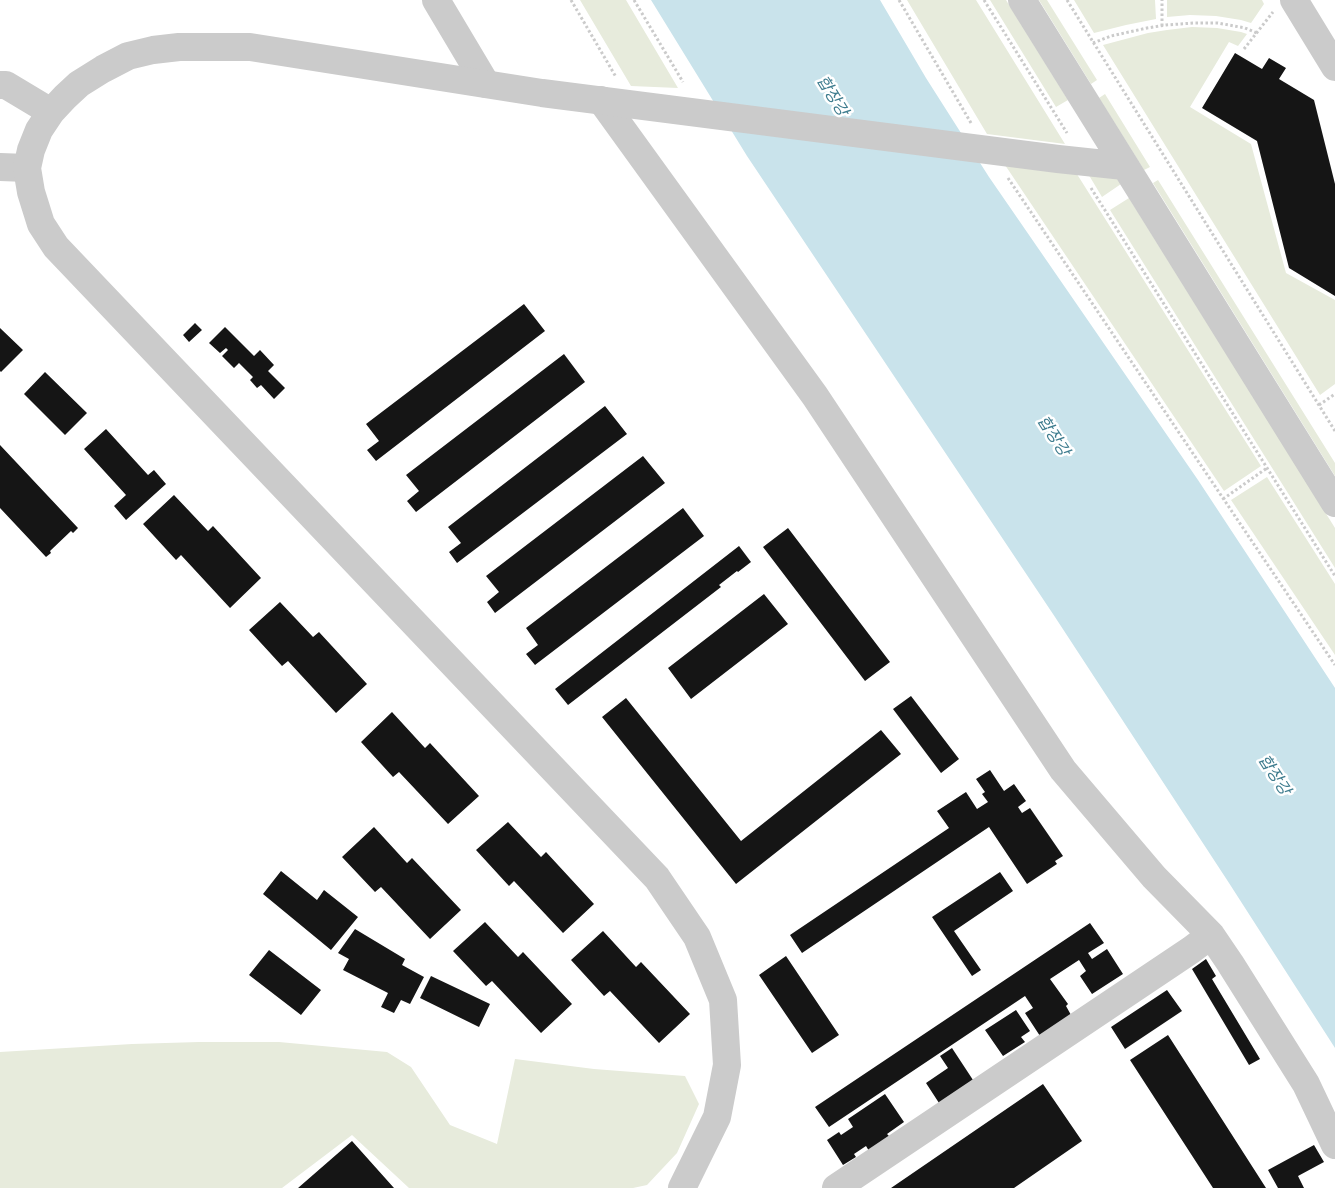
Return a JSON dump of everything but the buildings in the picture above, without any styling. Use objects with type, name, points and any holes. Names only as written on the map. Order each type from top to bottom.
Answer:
[{"type":"street","points":[[436,0],[486,84]]},
{"type":"street","points":[[1022,0],[1335,503]]},
{"type":"street","points":[[1284,3],[1335,67]]},
{"type":"street","points":[[682,1188],[717,1117],[727,1065],[723,1000],[696,937],[657,878],[56,247],[41,224],[31,192],[27,168],[31,150],[39,130],[64,97],[103,69],[128,56],[153,50],[179,47],[250,47],[601,100],[1124,166]]},
{"type":"street","points":[[0,85],[6,85],[51,112]]},
{"type":"street","points":[[601,100],[815,396],[1062,770],[1154,877],[1211,935],[1306,1084],[1335,1145]]},
{"type":"street","points":[[0,167],[27,168]]},
{"type":"street","points":[[836,1188],[1211,935]]},
{"type":"path","points":[[571,0],[616,77]]},
{"type":"path","points":[[634,0],[683,82]]},
{"type":"path","points":[[899,0],[971,123]]},
{"type":"path","points":[[984,0],[1073,144],[1066,159],[1335,576]]},
{"type":"path","points":[[1066,0],[1335,431]]},
{"type":"path","points":[[1162,0],[1162,26]]},
{"type":"path","points":[[1244,49],[1274,10],[1284,3]]},
{"type":"path","points":[[1093,43],[1111,36],[1162,26],[1194,23],[1218,23],[1245,28],[1257,33]]},
{"type":"path","points":[[1005,174],[1335,665]]},
{"type":"path","points":[[1319,405],[1335,394]]},
{"type":"path","points":[[1223,499],[1267,468]]},
{"type":"shaded area","points":[[580,0],[626,0],[678,88],[631,86]]},
{"type":"shaded area","points":[[907,0],[976,0],[1065,144],[987,134]]},
{"type":"shaded area","points":[[990,0],[1006,0],[1068,100],[1056,107]]},
{"type":"shaded area","points":[[1039,0],[1047,0],[1097,80],[1091,84]]},
{"type":"shaded area","points":[[1074,0],[1155,0],[1156,19],[1094,33]]},
{"type":"shaded area","points":[[1167,0],[1262,0],[1264,4],[1251,23],[1216,16],[1190,15],[1167,17]]},
{"type":"shaded area","points":[[1192,27],[1217,28],[1247,34],[1238,46],[1229,42],[1190,107],[1251,144],[1286,273],[1335,300],[1335,384],[1320,395],[1103,45],[1148,33]]},
{"type":"shaded area","points":[[1105,94],[1150,167],[1144,170],[1099,98]]},
{"type":"shaded area","points":[[1005,165],[1075,171],[1261,466],[1224,491]]},
{"type":"shaded area","points":[[1084,167],[1117,178],[1121,184],[1102,197]]},
{"type":"shaded area","points":[[1158,180],[1335,463],[1335,476],[1153,183]]},
{"type":"shaded area","points":[[1129,198],[1335,528],[1335,568],[1110,210]]},
{"type":"shaded area","points":[[1267,477],[1335,584],[1335,655],[1231,500]]},
{"type":"shaded area","points":[[199,1042],[279,1042],[387,1052],[411,1067],[450,1125],[497,1144],[515,1059],[594,1069],[685,1076],[699,1104],[677,1153],[647,1185],[633,1188],[409,1188],[352,1135],[282,1188],[0,1188],[0,1052]]},
{"type":"water","name":"합장강","points":[[651,0],[880,0],[926,78],[989,177],[1198,480],[1335,688],[1335,1048],[1055,617],[747,156]]}]
